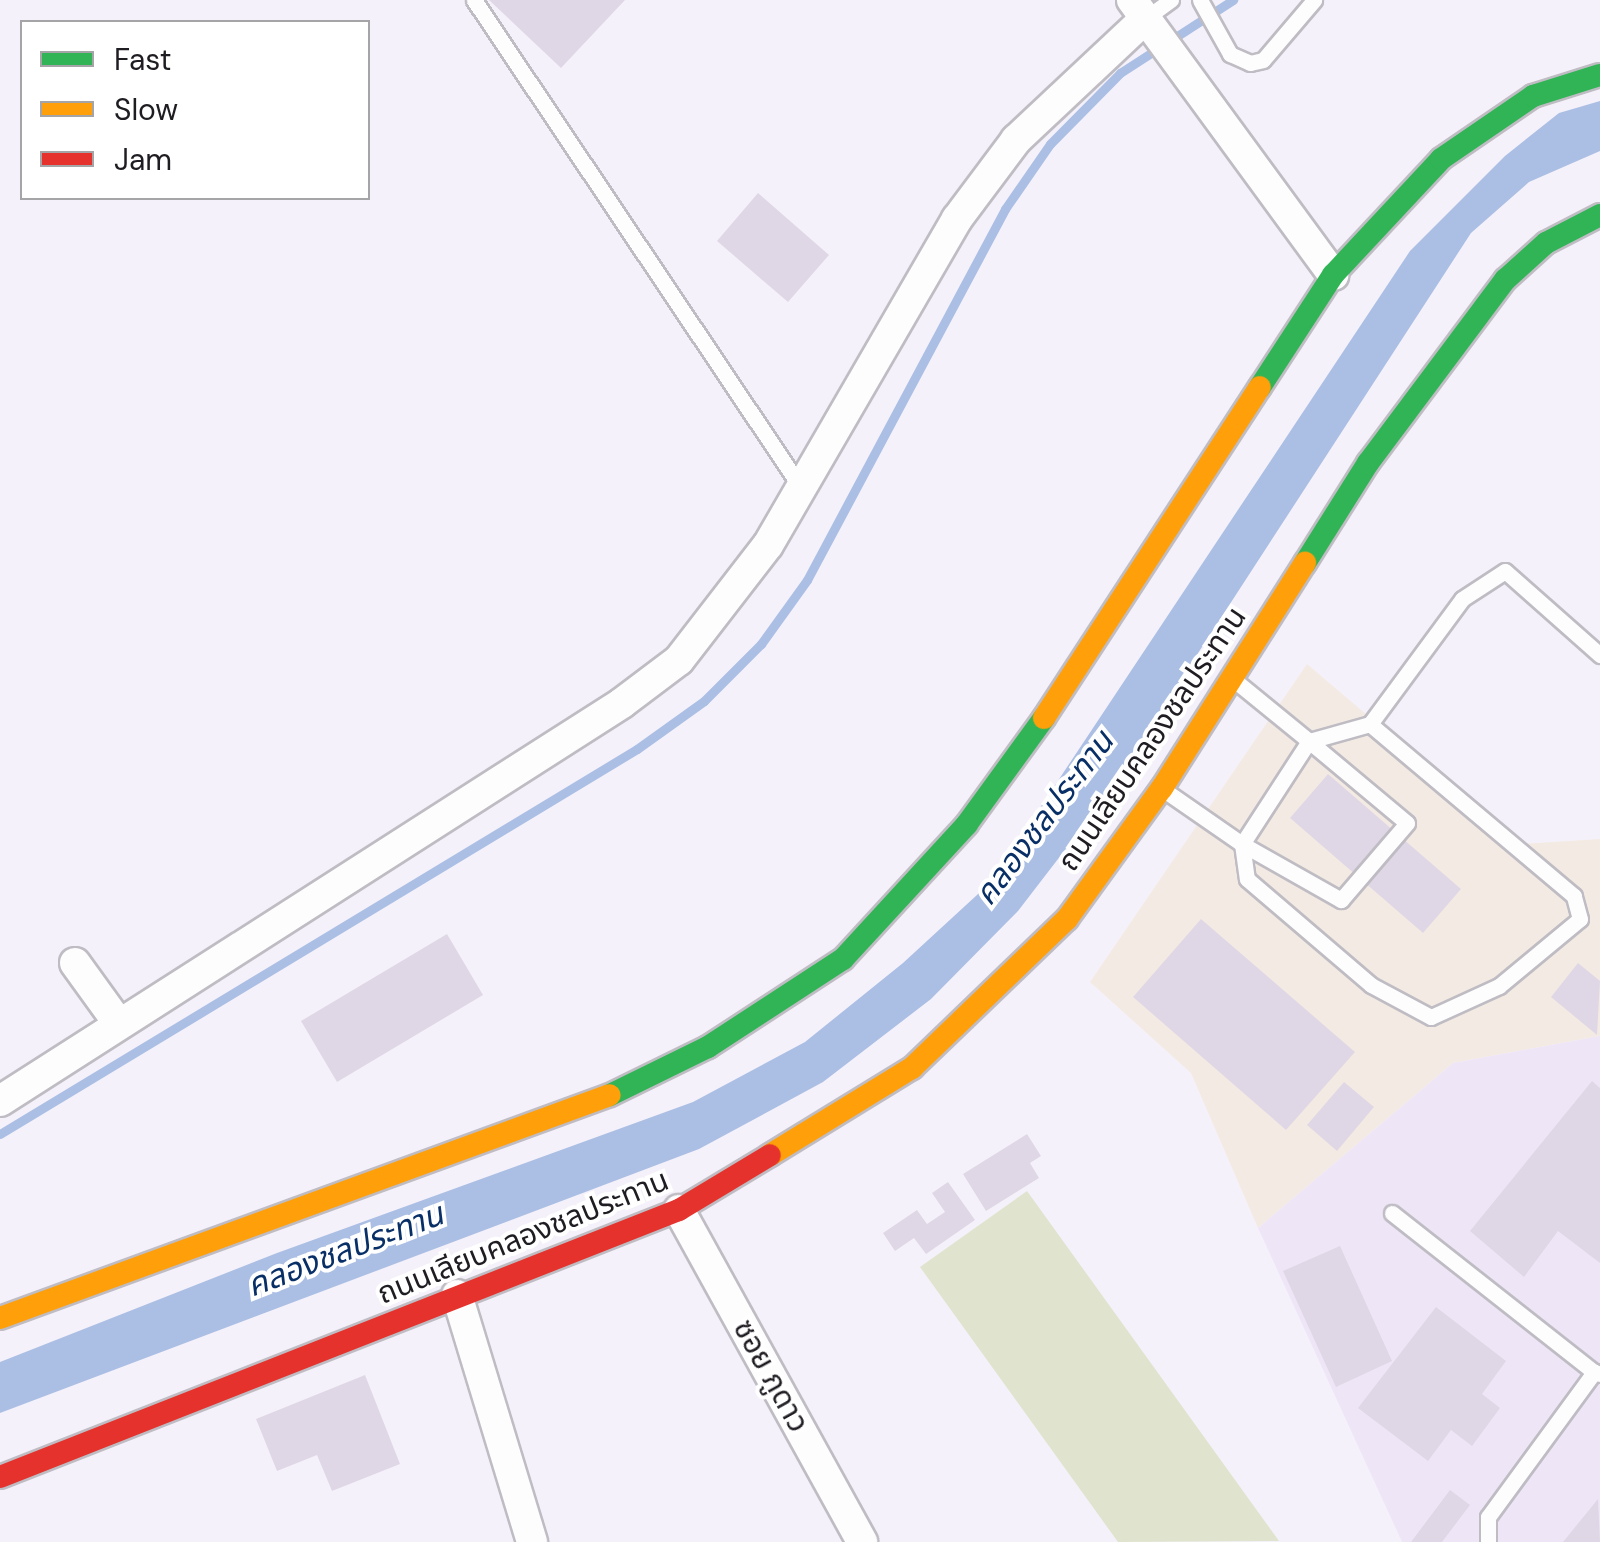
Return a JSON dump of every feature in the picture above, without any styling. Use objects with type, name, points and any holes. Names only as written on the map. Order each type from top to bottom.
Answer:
[{"type":"main road","points":[[0,1318],[602,1099],[708,1046],[843,959],[967,824],[1037,729],[1333,275],[1441,160],[1533,96],[1600,75]]},
{"type":"main road","name":"ถนนเลียบคลองชลประทาน","points":[[0,1477],[680,1210],[912,1068],[1068,919],[1162,788],[1368,462],[1504,280],[1546,243],[1600,215]]},
{"type":"street","points":[[0,1101],[606,714],[679,660],[725,608],[957,219],[1028,128],[1139,9],[1333,275]]},
{"type":"street","points":[[74,963],[119,1024]]},
{"type":"street","name":"ซอย ภูดาว","points":[[680,1210],[862,1542]]},
{"type":"street","points":[[457,1295],[532,1542]]},
{"type":"lane","points":[[474,0],[800,486]]},
{"type":"lane","points":[[1139,9],[1171,0]]},
{"type":"lane","points":[[1202,4],[1230,54],[1256,63],[1314,0]]},
{"type":"lane","points":[[1370,724],[1574,896],[1580,919],[1499,986],[1430,1017],[1371,985],[1247,879],[1242,844],[1309,741],[1370,724],[1462,599],[1505,571],[1600,654]]},
{"type":"lane","points":[[1162,788],[1242,844],[1341,900],[1407,823],[1231,677]]},
{"type":"lane","points":[[1392,1213],[1597,1373],[1488,1518],[1488,1542]]},
{"type":"shaded area","points":[[1307,664],[1519,844],[1600,839],[1600,1036],[1453,1063],[1258,1228],[1191,1073],[1090,982]]},
{"type":"shaded area","points":[[1600,1036],[1600,1542],[1402,1542],[1258,1228],[1453,1063]]},
{"type":"green space","points":[[1027,1191],[1279,1541],[1118,1542],[920,1267]]},
{"type":"water","name":"คลองชลประทาน","points":[[1600,101],[1600,151],[1529,182],[1471,233],[1098,807],[1018,911],[931,999],[823,1082],[699,1149],[0,1413],[0,1362],[277,1253],[693,1102],[805,1042],[903,963],[990,883],[1410,251],[1505,156],[1559,113]]},
{"type":"building","points":[[489,0],[625,0],[561,68]]},
{"type":"building","points":[[758,193],[829,255],[788,302],[717,241]]},
{"type":"building","points":[[1328,774],[1461,889],[1423,933],[1290,818]]},
{"type":"building","points":[[1201,919],[1355,1052],[1286,1130],[1133,997]]},
{"type":"building","points":[[447,934],[483,995],[337,1082],[301,1021]]},
{"type":"building","points":[[1578,963],[1600,981],[1597,1035],[1551,997]]},
{"type":"building","points":[[1592,1081],[1600,1088],[1600,1263],[1558,1231],[1524,1277],[1470,1231]]},
{"type":"building","points":[[1344,1082],[1374,1107],[1337,1151],[1307,1125]]},
{"type":"building","points":[[1027,1134],[1041,1156],[1030,1163],[1039,1178],[986,1211],[963,1174]]},
{"type":"building","points":[[948,1182],[975,1220],[926,1254],[914,1238],[895,1251],[883,1233],[917,1210],[927,1224],[945,1212],[932,1193]]},
{"type":"building","points":[[1340,1246],[1392,1361],[1336,1387],[1283,1271]]},
{"type":"building","points":[[1436,1307],[1506,1361],[1482,1394],[1500,1408],[1472,1446],[1451,1430],[1428,1461],[1358,1408]]},
{"type":"building","points":[[365,1375],[400,1464],[332,1491],[317,1455],[277,1471],[256,1419]]},
{"type":"building","points":[[1450,1490],[1470,1505],[1442,1542],[1411,1542]]},
{"type":"building","points":[[1598,1499],[1600,1542],[1563,1542]]},
{"type":"waterway","points":[[0,1134],[637,749],[704,701],[761,644],[807,580],[1005,209],[1050,144],[1120,73],[1233,0]]},
{"type":"traffic: fast","points":[[1260,387],[1333,275],[1441,159],[1533,96],[1600,75]]},
{"type":"traffic: fast","points":[[1305,563],[1368,463],[1505,280],[1546,243],[1600,215]]},
{"type":"traffic: fast","points":[[610,1095],[708,1047],[843,959],[967,824],[1044,718]]},
{"type":"traffic: slow","points":[[1044,718],[1260,387]]},
{"type":"traffic: slow","points":[[770,1155],[912,1068],[1067,919],[1162,788],[1305,563]]},
{"type":"traffic: slow","points":[[0,1318],[610,1095]]},
{"type":"traffic: jam","points":[[0,1477],[679,1210],[770,1155]]}]
